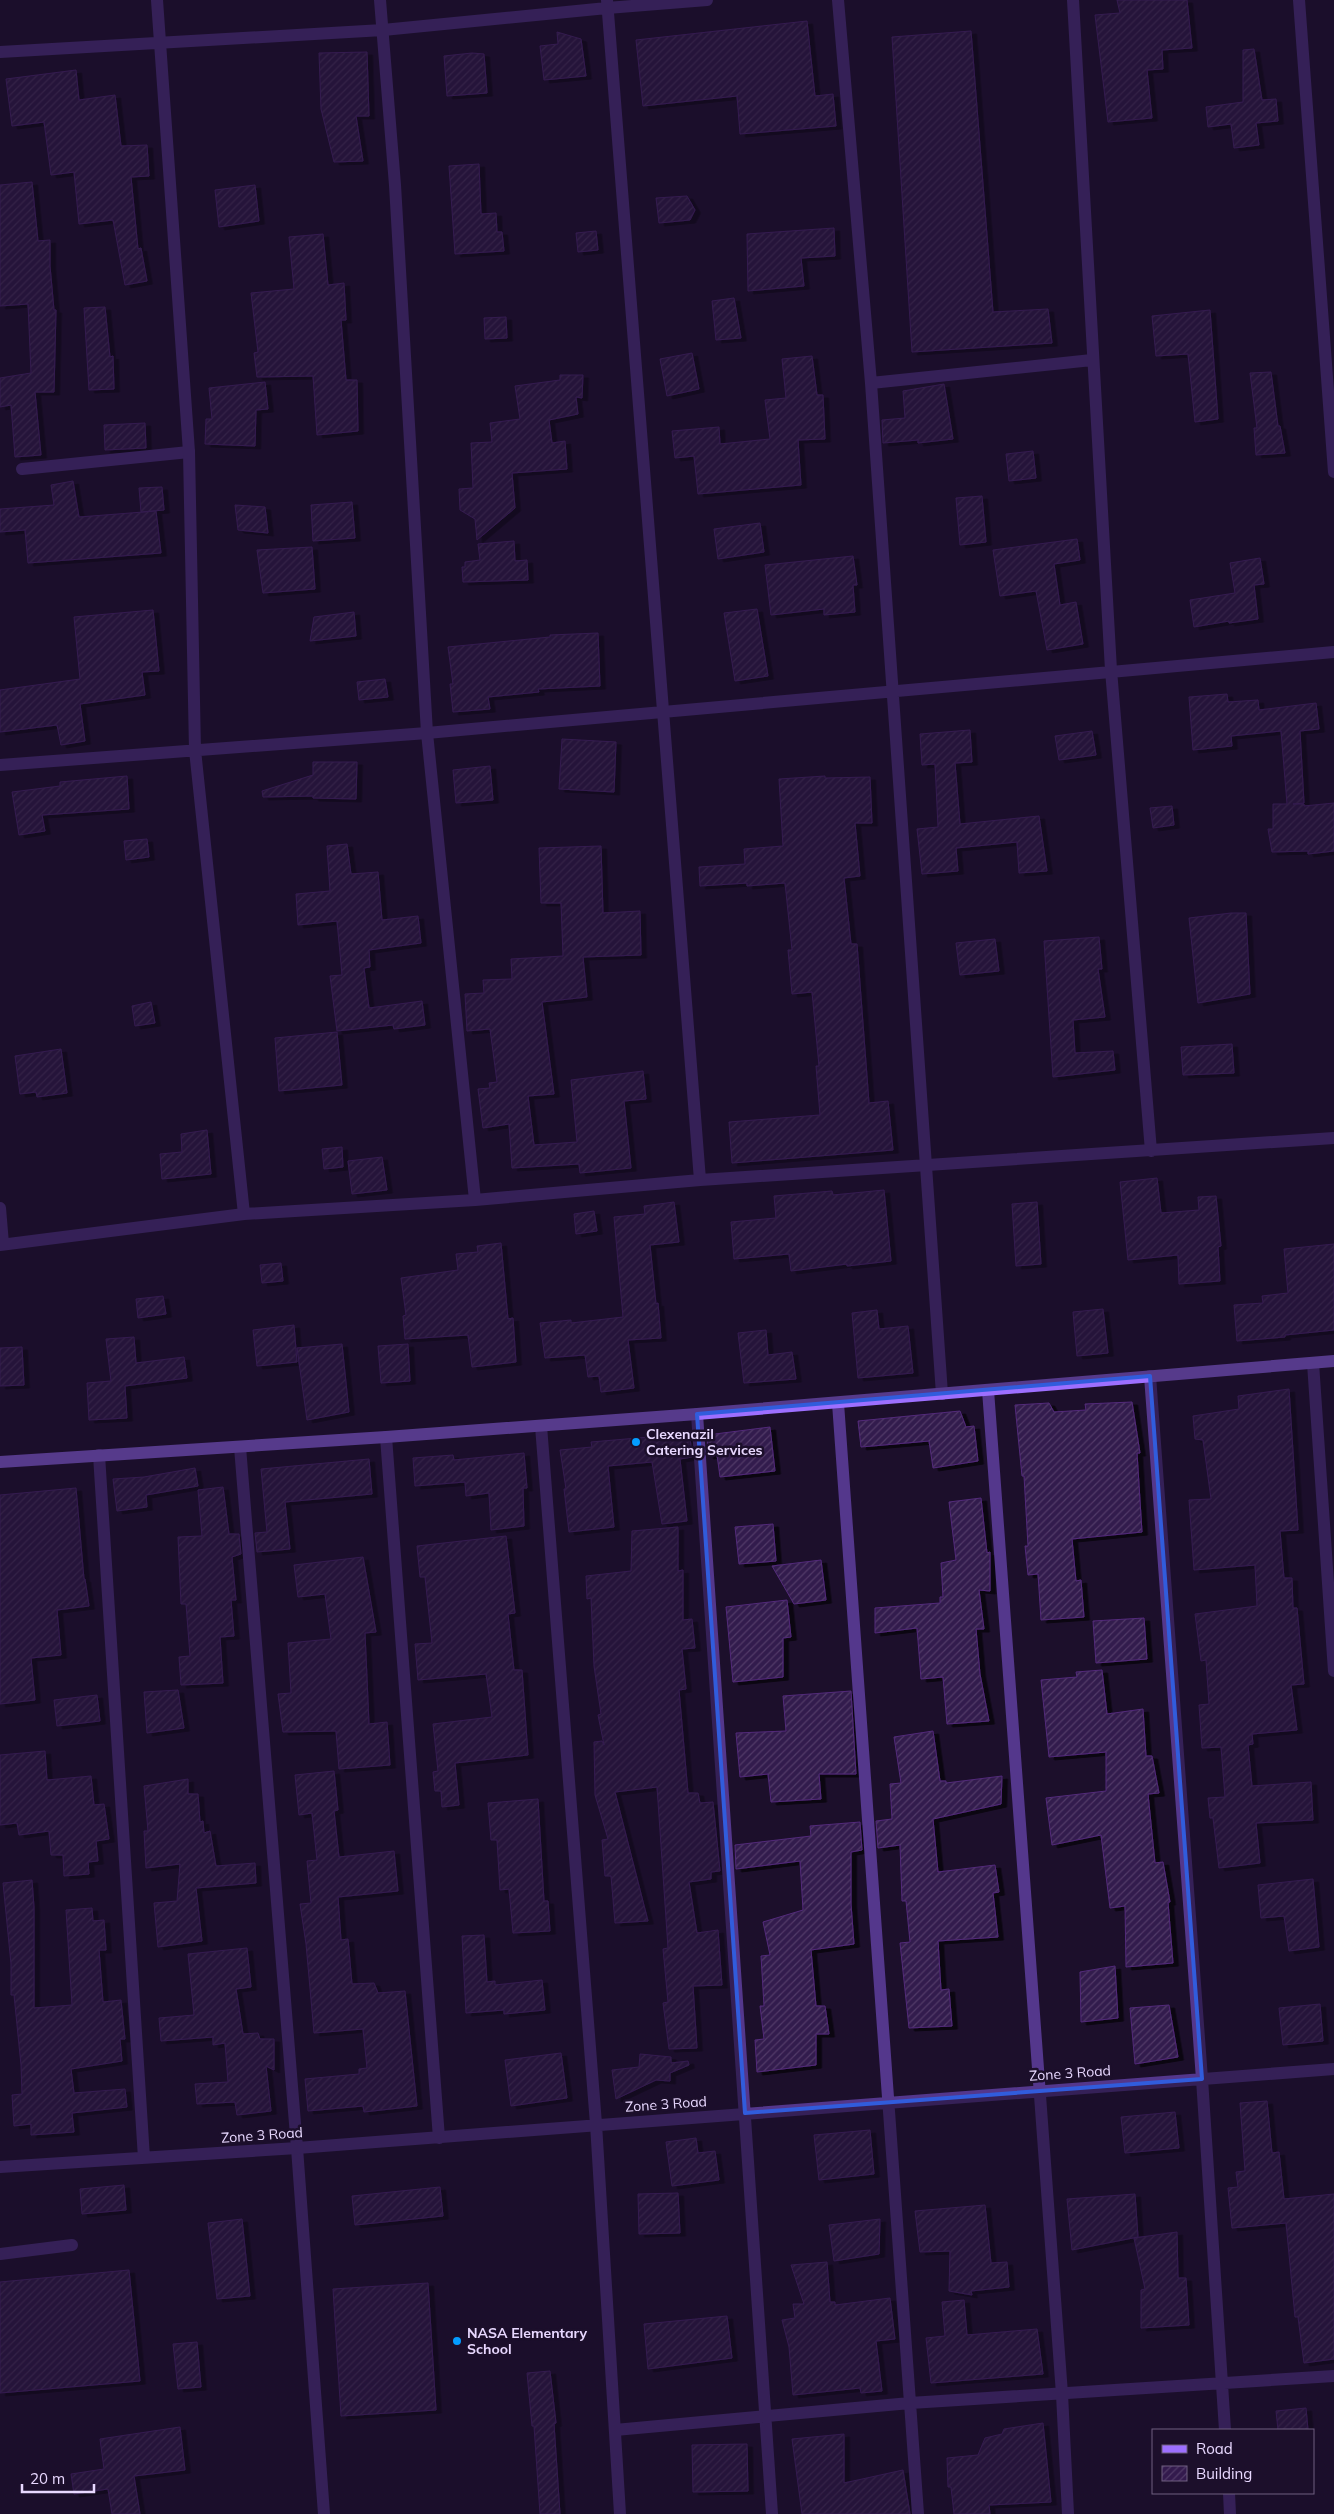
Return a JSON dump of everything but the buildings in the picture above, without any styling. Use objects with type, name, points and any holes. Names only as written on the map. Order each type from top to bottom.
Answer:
[{"type":"street","points":[[157,0],[189,452],[195,750],[244,1214]]},
{"type":"street","points":[[380,0],[396,185],[427,732],[475,1200]]},
{"type":"street","points":[[0,52],[383,30],[607,4],[707,0]]},
{"type":"street","points":[[838,0],[871,383],[894,690],[924,1166],[942,1394]]},
{"type":"street","points":[[1073,0],[1111,670],[1151,1151]]},
{"type":"street","points":[[1299,0],[1334,472]]},
{"type":"street","points":[[607,4],[700,1180]]},
{"type":"street","points":[[871,383],[1092,360]]},
{"type":"street","points":[[22,469],[189,452]]},
{"type":"street","points":[[0,765],[427,732],[1111,670],[1334,652]]},
{"type":"street","points":[[0,1208],[1,1244],[244,1214],[475,1200],[700,1180],[1334,1138]]},
{"type":"street","points":[[0,1462],[541,1426],[1334,1361]]},
{"type":"street","points":[[1313,1363],[1334,1671]]},
{"type":"street","points":[[1150,1376],[1202,2079],[1225,2429]]},
{"type":"street","points":[[988,1390],[1062,2394],[1068,2514]]},
{"type":"street","points":[[838,1403],[918,2514]]},
{"type":"street","points":[[697,1414],[772,2514]]},
{"type":"street","points":[[541,1426],[596,2124],[620,2514]]},
{"type":"street","points":[[386,1437],[439,2138]]},
{"type":"street","points":[[240,1447],[297,2148],[324,2514]]},
{"type":"street","points":[[99,1455],[144,2158]]},
{"type":"street","name":"Zone 3 Road","points":[[0,2167],[439,2138],[596,2124],[1334,2069]]},
{"type":"street","points":[[0,2254],[72,2245]]},
{"type":"street","points":[[615,2430],[910,2403],[1334,2376]]},
{"type":"street","points":[[1229,2494],[1230,2514]]},
{"type":"highlighted area","points":[[1150,1376],[1202,2079],[745,2113],[697,1414]]},
{"type":"place","name":"Clexenazil Catering Services","points":[[636,1442]]},
{"type":"place","name":"NASA Elementary School","points":[[457,2341]]}]
